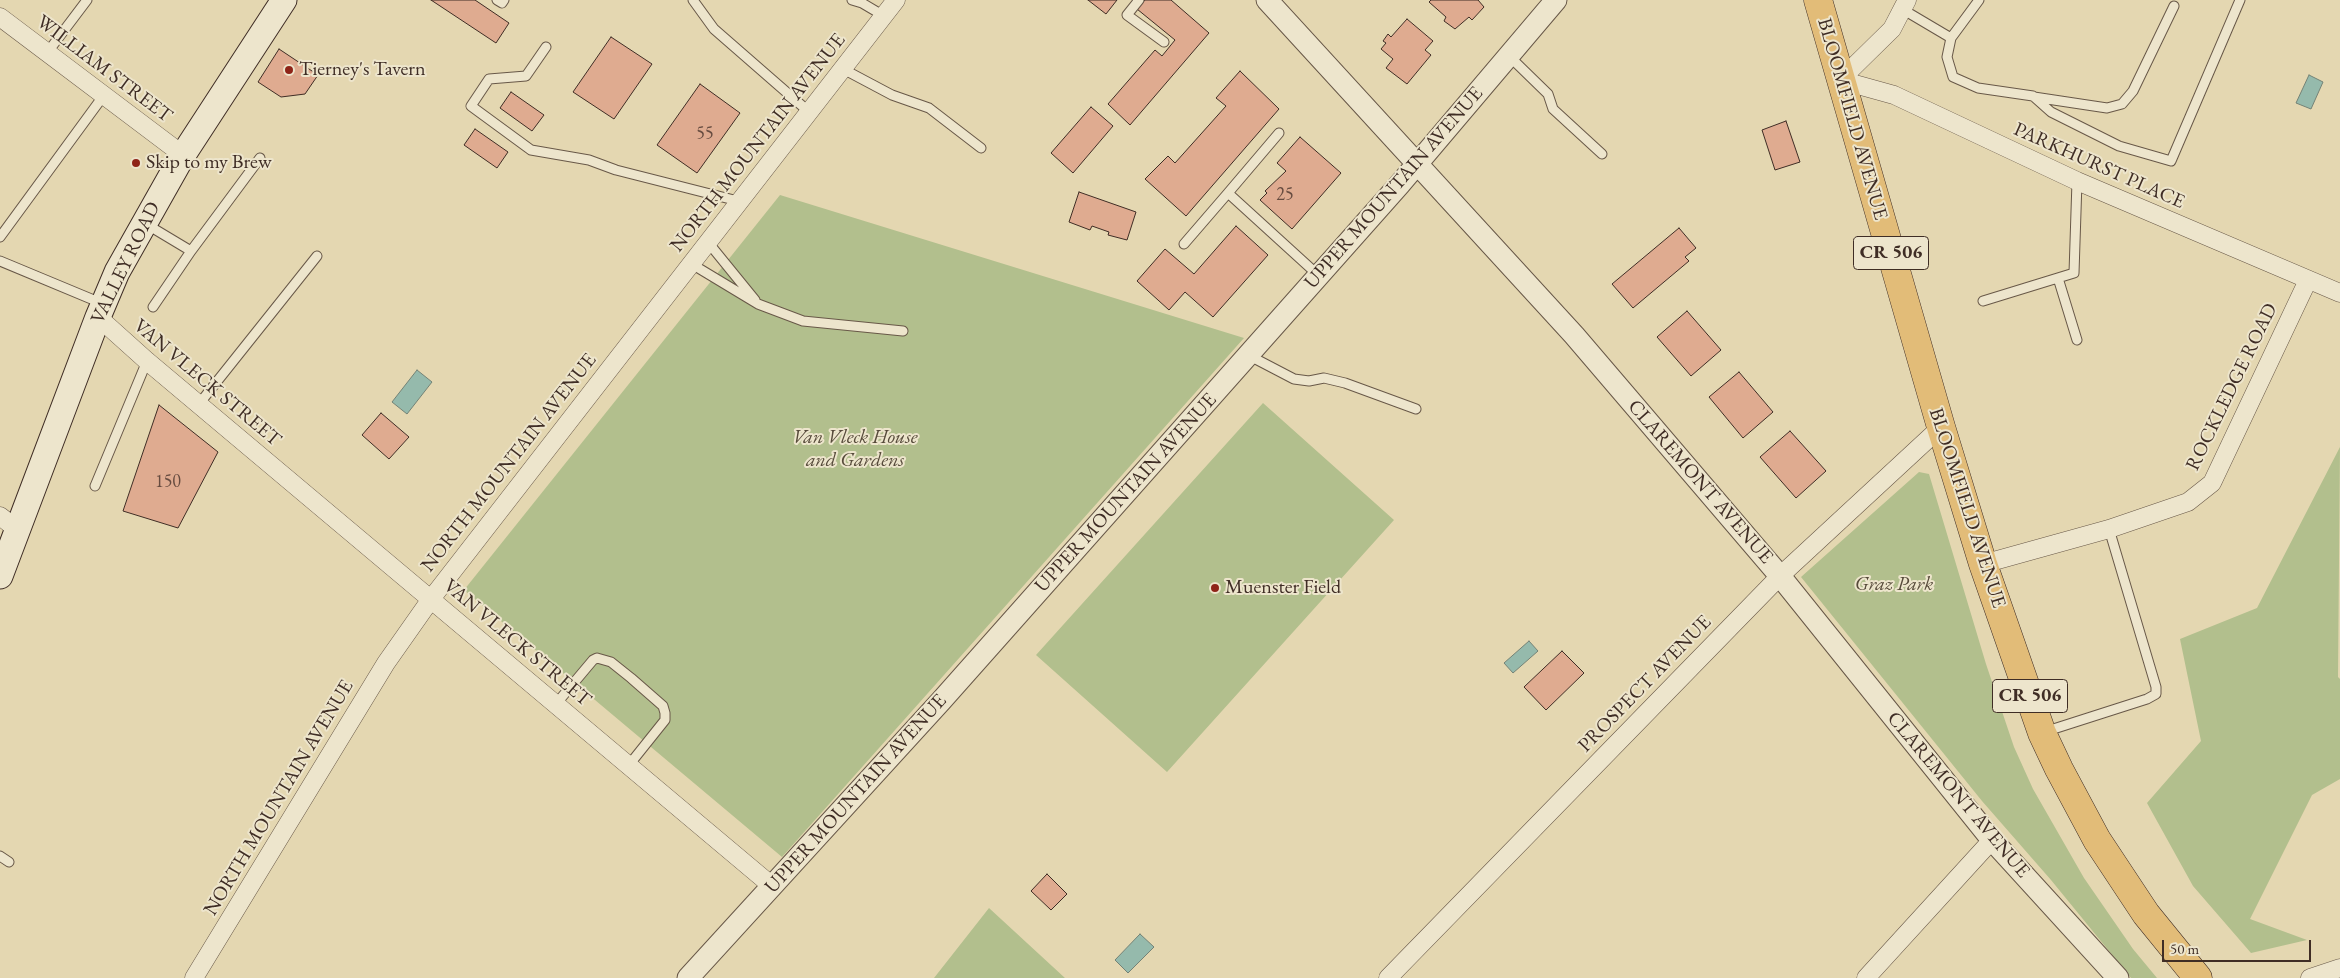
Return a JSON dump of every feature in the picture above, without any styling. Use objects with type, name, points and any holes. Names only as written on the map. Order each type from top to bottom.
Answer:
[{"type":"main road","name":"VALLEY ROAD","points":[[0,576],[9,523],[117,272],[183,155],[284,0]]},
{"type":"main road","name":"BLOOMFIELD AVENUE","points":[[1818,0],[1941,427],[1984,564],[2042,733],[2097,840],[2146,914],[2198,978]]},
{"type":"street","name":"NORTH MOUNTAIN AVENUE","points":[[194,978],[386,663],[431,599],[738,201],[896,0]]},
{"type":"street","name":"CLAREMONT AVENUE","points":[[1267,0],[1574,335],[1780,576],[1992,840],[2116,978]]},
{"type":"street","name":"UPPER MOUNTAIN AVENUE","points":[[688,978],[942,701],[1400,184],[1556,0]]},
{"type":"street","points":[[1840,80],[1892,29],[1905,5]]},
{"type":"street","name":"WILLIAM STREET","points":[[0,17],[183,155]]},
{"type":"street","name":"PARKHURST PLACE","points":[[1840,80],[1894,96],[2077,181],[2340,293]]},
{"type":"street","name":"ROCKLEDGE ROAD","points":[[1984,564],[2109,529],[2188,502],[2212,483],[2308,280]]},
{"type":"street","name":"VAN VLECK STREET","points":[[100,310],[147,361],[772,886]]},
{"type":"street","name":"PROSPECT AVENUE","points":[[1388,978],[1780,576],[1941,427]]},
{"type":"street","points":[[1866,978],[1992,840]]},
{"type":"street","points":[[2310,978],[2340,968]]},
{"type":"lane","points":[[47,53],[87,0]]},
{"type":"lane","points":[[497,0],[502,3],[504,0]]},
{"type":"lane","points":[[693,0],[714,29],[808,111]]},
{"type":"lane","points":[[852,0],[862,3],[884,16]]},
{"type":"lane","points":[[1139,0],[1127,15],[1164,42]]},
{"type":"lane","points":[[1979,0],[1951,38],[1947,57],[1953,77],[1978,88],[2107,108],[2122,104],[2133,91],[2174,6]]},
{"type":"lane","points":[[2034,97],[2052,112],[2119,146],[2170,161],[2240,0]]},
{"type":"lane","points":[[1905,5],[1951,38]]},
{"type":"lane","points":[[546,47],[526,76],[489,78],[471,106],[531,150],[589,160],[616,170],[738,201]]},
{"type":"lane","points":[[1508,56],[1548,94],[1553,109],[1602,154]]},
{"type":"lane","points":[[843,69],[892,95],[929,108],[981,148]]},
{"type":"lane","points":[[0,237],[104,96]]},
{"type":"lane","points":[[1184,244],[1279,133]]},
{"type":"lane","points":[[154,307],[191,251],[260,158]]},
{"type":"lane","points":[[1983,301],[2074,273],[2077,181]]},
{"type":"lane","points":[[1228,193],[1318,275]]},
{"type":"lane","points":[[144,223],[191,251]]},
{"type":"lane","points":[[707,241],[758,304]]},
{"type":"lane","points":[[198,404],[318,256]]},
{"type":"lane","points":[[0,261],[100,310]]},
{"type":"lane","points":[[690,263],[758,304],[803,321],[903,331]]},
{"type":"lane","points":[[2058,278],[2077,340]]},
{"type":"lane","points":[[1248,355],[1294,379],[1324,378],[1345,383],[1416,409]]},
{"type":"lane","points":[[95,486],[147,361]]},
{"type":"lane","points":[[2042,733],[2147,699],[2156,694],[2156,686],[2109,529]]},
{"type":"lane","points":[[556,704],[593,660],[597,658],[611,662],[631,678],[663,706],[665,720],[629,765]]},
{"type":"lane","points":[[0,856],[9,862]]},
{"type":"green space","name":"Van Vleck House and Gardens","points":[[780,195],[1244,338],[782,857],[464,590]]},
{"type":"green space","name":"Muenster Field","points":[[1263,403],[1394,520],[1167,772],[1036,655]]},
{"type":"green space","points":[[2340,447],[2338,677],[2340,679],[2340,779],[2312,795],[2250,919],[2307,940],[2251,953],[2193,886],[2147,803],[2201,741],[2180,639],[2257,608]]},
{"type":"green space","name":"Graz Park","points":[[1919,472],[1929,474],[1986,664],[2014,747],[2033,789],[2084,878],[2133,949],[2157,978],[2131,978],[2051,880],[1982,801],[1801,577]]},
{"type":"green space","points":[[989,908],[1065,978],[934,978]]},
{"type":"shaded area","points":[[2309,75],[2323,82],[2311,109],[2296,103]]},
{"type":"shaded area","points":[[417,370],[432,382],[407,414],[392,402]]},
{"type":"shaded area","points":[[1529,641],[1538,651],[1513,673],[1504,663]]},
{"type":"shaded area","points":[[1140,934],[1154,947],[1128,973],[1115,960]]},
{"type":"building","points":[[431,0],[475,0],[509,23],[496,43]]},
{"type":"building","points":[[1088,0],[1117,0],[1106,14]]},
{"type":"building","points":[[1145,0],[1171,0],[1209,33],[1130,125],[1108,104],[1155,50],[1162,56],[1175,40],[1137,9]]},
{"type":"building","points":[[1431,0],[1478,0],[1484,7],[1472,20],[1469,17],[1455,29],[1444,21],[1446,17],[1429,2]]},
{"type":"building","points":[[1407,19],[1433,41],[1425,50],[1431,55],[1407,84],[1386,68],[1393,59],[1381,49],[1386,43],[1383,41],[1388,34],[1391,37]]},
{"type":"building","points":[[611,37],[652,64],[614,119],[573,92]]},
{"type":"building","name":"Tierney's Tavern","points":[[279,49],[318,75],[305,94],[281,97],[258,82]]},
{"type":"building","points":[[1240,71],[1279,109],[1186,216],[1145,179],[1168,156],[1175,163],[1226,106],[1216,98]]},
{"type":"building","points":[[700,84],[740,113],[697,173],[657,145]]},
{"type":"building","points":[[511,92],[544,115],[532,131],[500,108]]},
{"type":"building","points":[[1091,107],[1113,126],[1073,173],[1051,153]]},
{"type":"building","points":[[1786,121],[1800,162],[1775,170],[1762,130]]},
{"type":"building","points":[[475,129],[508,152],[497,168],[464,145]]},
{"type":"building","points":[[1300,137],[1341,173],[1292,229],[1260,200],[1267,193],[1265,191],[1286,171],[1277,163]]},
{"type":"building","points":[[1079,192],[1136,212],[1127,240],[1108,235],[1109,232],[1092,226],[1090,230],[1069,222]]},
{"type":"building","points":[[1236,226],[1268,255],[1213,317],[1185,292],[1169,310],[1137,281],[1165,249],[1194,274]]},
{"type":"building","points":[[1679,228],[1696,248],[1685,257],[1689,261],[1633,308],[1612,284]]},
{"type":"building","points":[[1687,311],[1721,350],[1691,376],[1657,337]]},
{"type":"building","points":[[1739,372],[1773,412],[1743,438],[1709,397]]},
{"type":"building","points":[[159,405],[218,452],[178,528],[123,511]]},
{"type":"building","points":[[381,413],[409,437],[389,459],[362,435]]},
{"type":"building","points":[[1790,431],[1826,471],[1796,498],[1760,457]]},
{"type":"building","points":[[1562,651],[1584,673],[1546,710],[1524,687]]},
{"type":"building","points":[[1047,874],[1067,894],[1051,910],[1031,891]]},
{"type":"place","name":"Tierney's Tavern","points":[[289,70]]},
{"type":"place","name":"Skip to my Brew","points":[[136,163]]},
{"type":"place","name":"Muenster Field","points":[[1215,588]]}]
